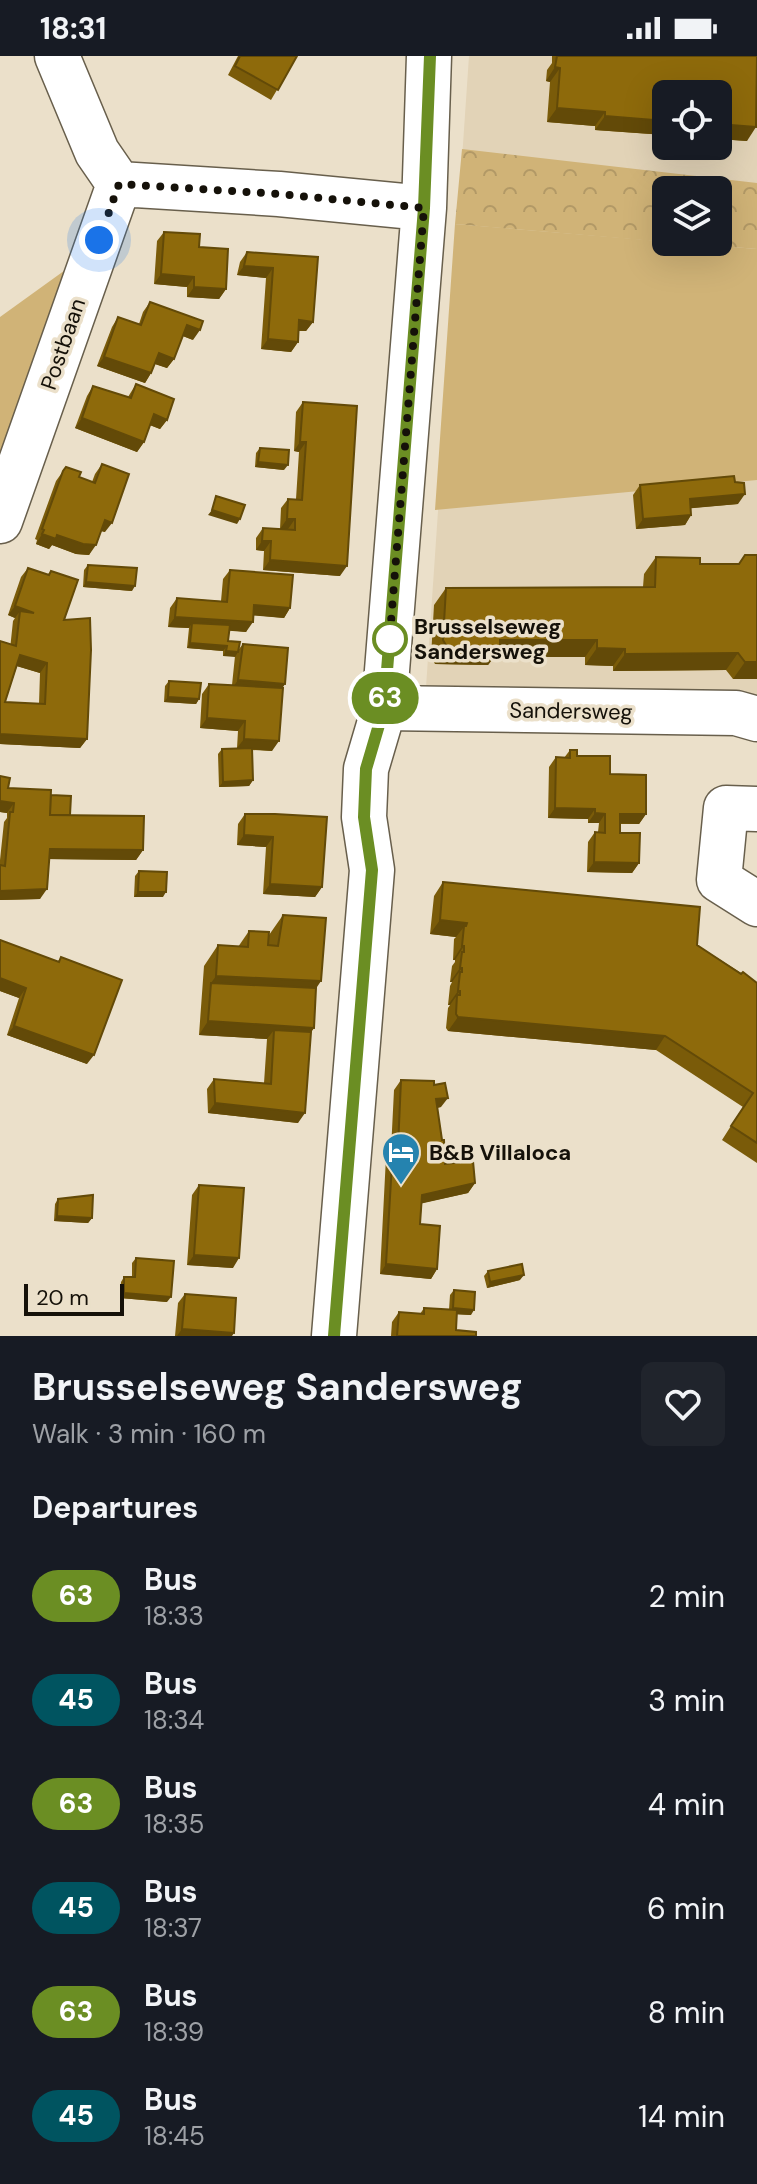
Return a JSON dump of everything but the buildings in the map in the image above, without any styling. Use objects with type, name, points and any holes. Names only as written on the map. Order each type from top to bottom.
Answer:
[{"type":"street","points":[[57,56],[97,152],[119,184],[279,194],[424,208]]},
{"type":"street","points":[[334,1336],[372,870],[364,817],[366,769],[384,708],[424,208],[429,56]]},
{"type":"street","name":"Postbaan","points":[[0,521],[119,184]]},
{"type":"street","name":"Sandersweg","points":[[384,708],[736,713],[757,719]]},
{"type":"street","points":[[757,809],[726,808],[719,880],[757,904]]},
{"type":"shaded area","points":[[469,56],[757,56],[757,710],[425,702]]},
{"type":"green space","points":[[462,149],[696,176],[652,176],[652,241],[455,224]]},
{"type":"green space","points":[[732,180],[757,183],[757,249],[732,247]]},
{"type":"green space","points":[[455,224],[652,240],[652,256],[732,256],[732,247],[757,249],[757,480],[435,510]]},
{"type":"green space","points":[[68,268],[0,466],[0,317]]},
{"type":"bus line","name":"63","points":[[334,1336],[372,870],[364,817],[366,769],[384,708],[424,208],[430,56]]},
{"type":"place","name":"Brusselseweg Sandersweg","points":[[390,639]]},
{"type":"place","name":"B&B Villaloca","points":[[401,1186]]},
{"type":"route","points":[[99,240],[119,184],[279,194],[424,208],[389,647],[390,639]]}]
